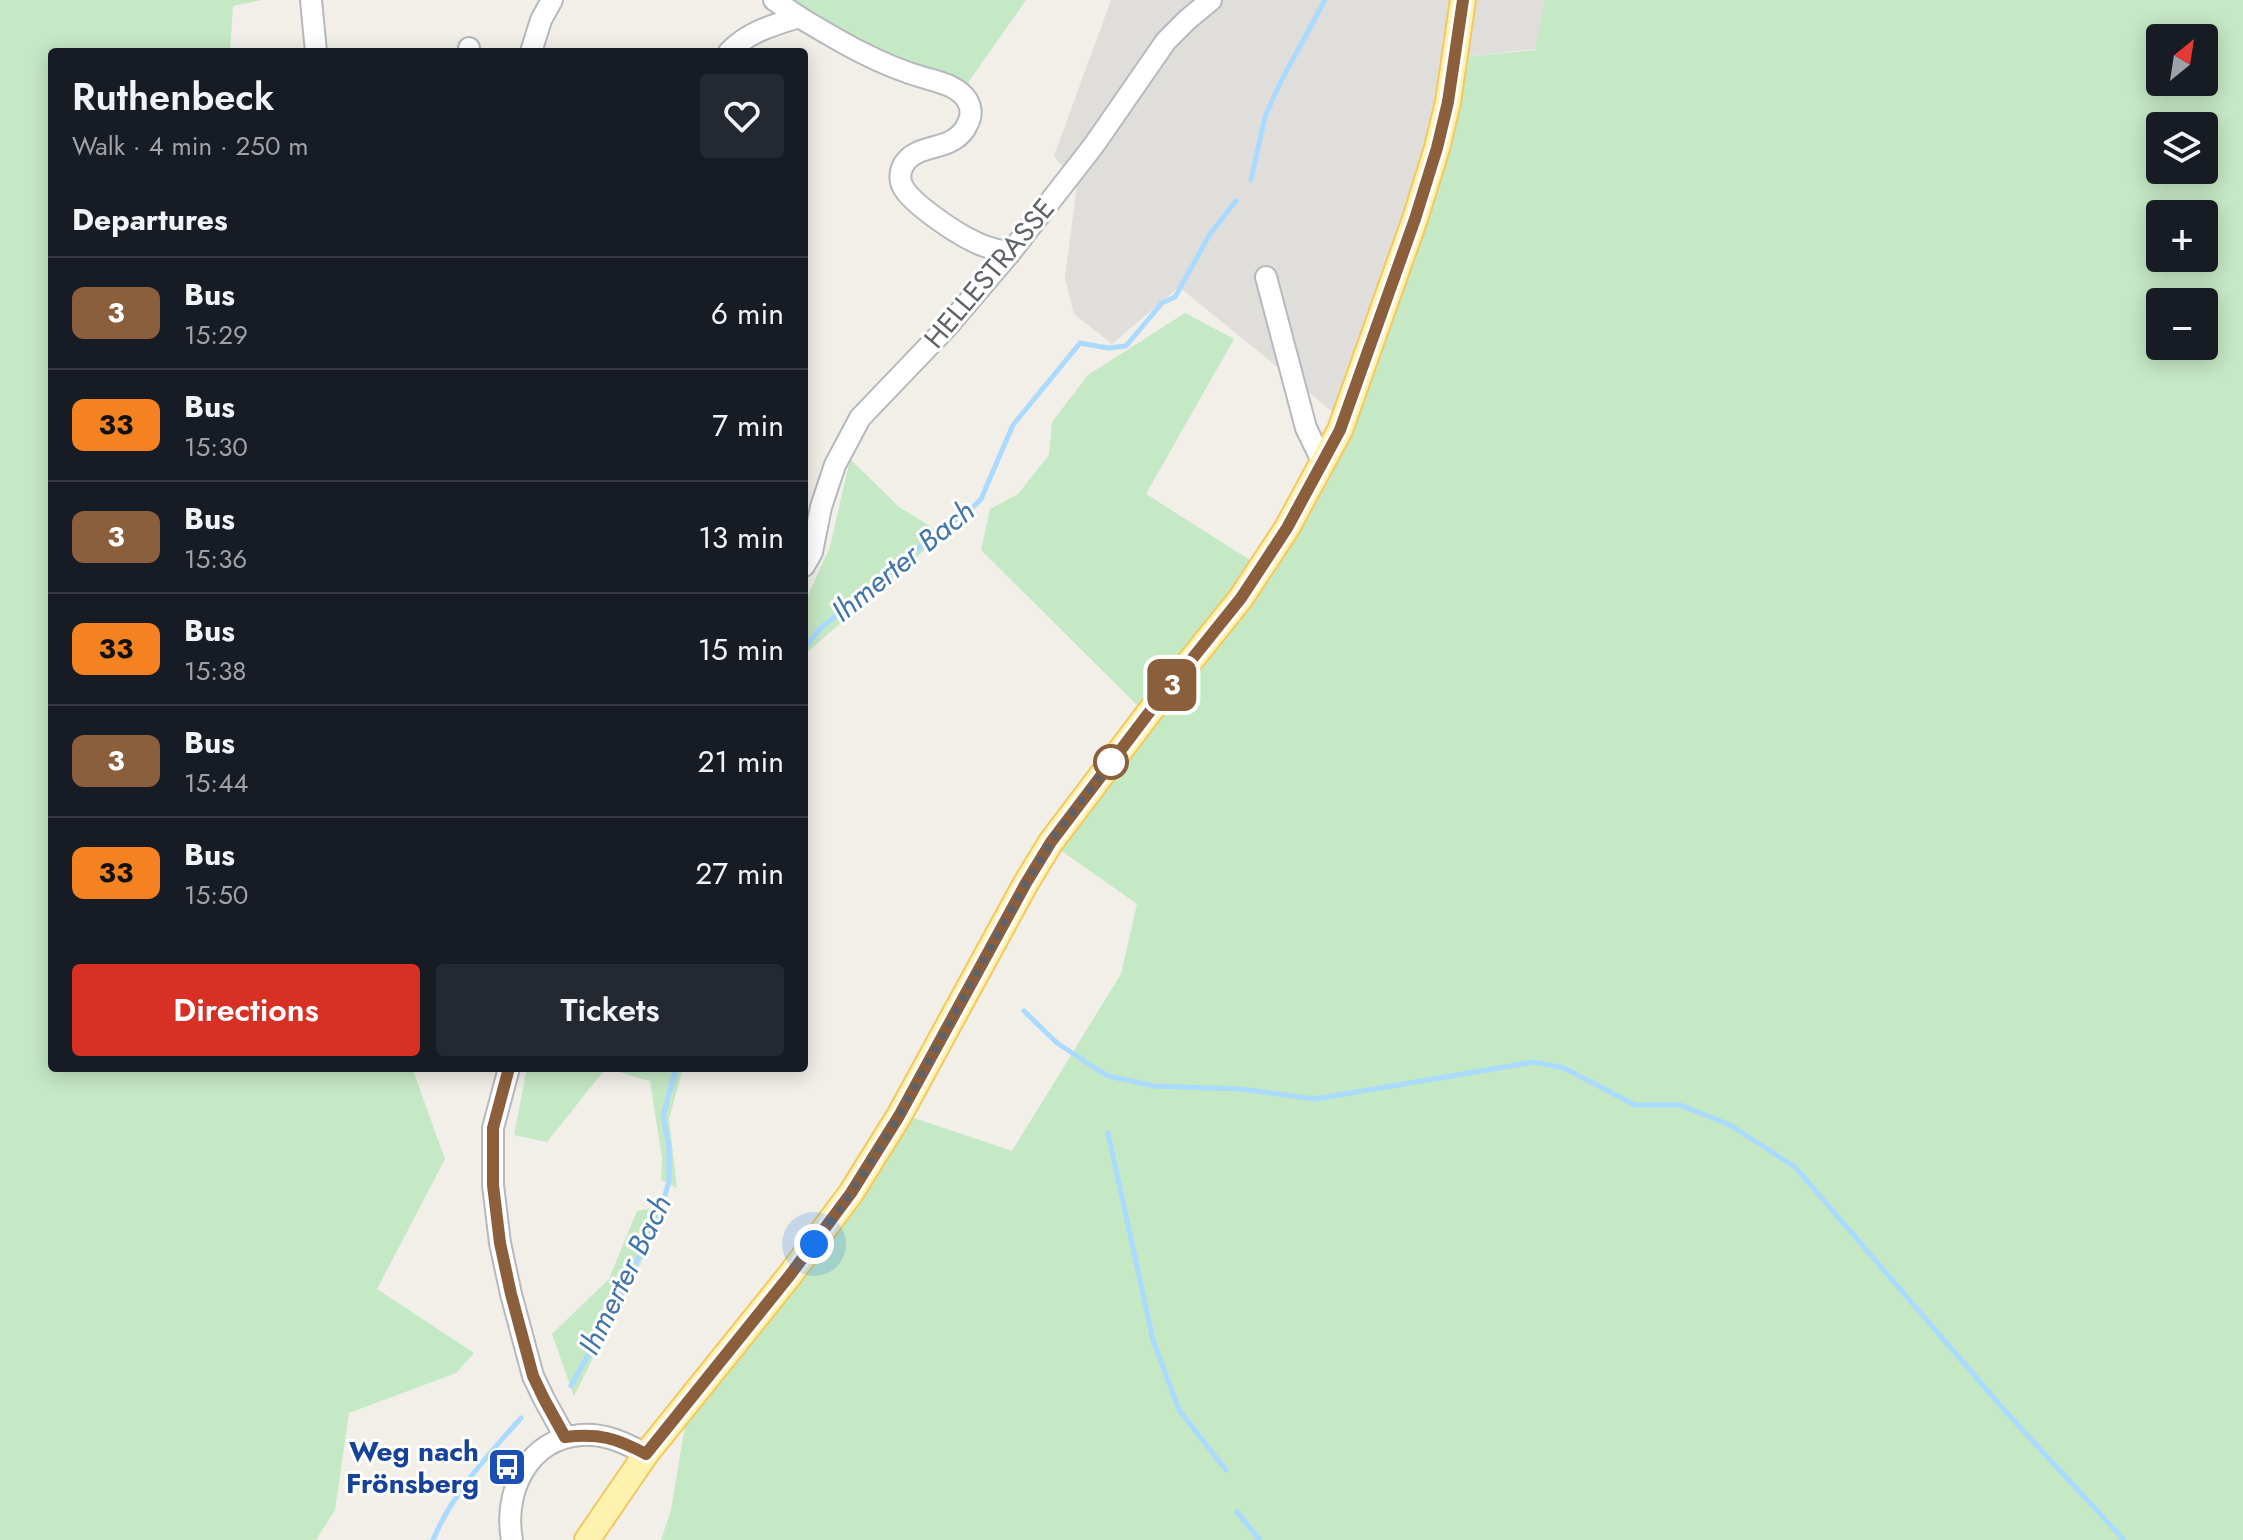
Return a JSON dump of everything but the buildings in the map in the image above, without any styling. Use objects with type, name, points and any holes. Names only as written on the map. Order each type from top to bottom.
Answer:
[{"type":"main road","points":[[587,1540],[646,1454],[790,1275],[851,1193],[899,1116],[1051,842],[1241,598],[1281,539],[1340,430],[1406,248],[1448,102],[1463,0]]},
{"type":"street","points":[[311,0],[316,48]]},
{"type":"street","points":[[532,48],[541,20],[552,0]]},
{"type":"street","points":[[774,0],[880,62],[949,86],[964,96],[971,113],[961,135],[950,143],[911,157],[902,167],[900,180],[916,202],[953,230],[978,244],[1010,253]]},
{"type":"street","name":"HELLESTRASSE","points":[[808,559],[827,485],[860,418],[947,327],[1010,253],[1094,145],[1166,41],[1211,0]]},
{"type":"street","points":[[733,48],[755,32],[799,17]]},
{"type":"street","points":[[1266,277],[1306,428],[1323,463]]},
{"type":"street","points":[[508,1072],[493,1128],[493,1185],[500,1243],[533,1376],[565,1437]]},
{"type":"street","points":[[512,1540],[509,1519],[511,1501],[520,1475],[531,1460],[552,1443],[565,1437],[602,1436],[623,1441],[646,1454]]},
{"type":"shaded area","points":[[1111,0],[1546,0],[1536,49],[1454,58],[1437,128],[1339,417],[1179,287],[1112,344],[1074,314],[1065,277],[1077,185],[1054,156]]},
{"type":"green space","points":[[0,0],[262,0],[233,6],[230,48],[48,48],[48,1072],[413,1072],[445,1159],[377,1289],[474,1353],[456,1373],[349,1413],[335,1510],[316,1540],[0,1540]]},
{"type":"green space","points":[[788,0],[1026,0],[967,84],[910,66],[873,50]]},
{"type":"green space","points":[[1545,0],[2243,0],[2243,1540],[661,1540],[671,1510],[686,1419],[908,1116],[1012,1151],[1121,974],[1137,904],[1056,847],[1318,482],[1464,57],[1535,50]]},
{"type":"green space","points":[[1185,313],[1234,339],[1146,494],[1256,564],[1140,708],[981,550],[990,509],[1018,494],[1049,455],[1052,422],[1088,375]]},
{"type":"green space","points":[[850,459],[899,507],[943,534],[808,651],[808,595],[830,547]]},
{"type":"green space","points":[[526,1072],[603,1072],[547,1142],[514,1135]]},
{"type":"green space","points":[[620,1072],[682,1072],[669,1119],[677,1188],[661,1180],[662,1158],[650,1081]]},
{"type":"green space","points":[[670,1204],[574,1396],[552,1334],[609,1279],[637,1211]]},
{"type":"waterway","name":"Ihmerter Bach","points":[[1251,180],[1265,117],[1325,0]]},
{"type":"waterway","name":"Ihmerter Bach","points":[[808,643],[823,626],[981,499],[1013,425],[1080,343],[1108,348],[1126,346],[1162,303],[1175,297],[1210,234],[1236,201]]},
{"type":"waterway","points":[[1024,1011],[1057,1043],[1108,1076],[1154,1086],[1240,1089],[1315,1099],[1534,1062],[1564,1068],[1635,1105],[1680,1105],[1730,1125],[1795,1167],[2006,1412],[2124,1540]]},
{"type":"waterway","name":"Ihmerter Bach","points":[[571,1386],[659,1216],[669,1181],[669,1146],[663,1116],[675,1072]]},
{"type":"waterway","points":[[1108,1133],[1153,1340],[1179,1410],[1226,1470]]},
{"type":"waterway","name":"Ihmerter Bach","points":[[433,1540],[460,1491],[521,1418]]},
{"type":"waterway","points":[[1237,1512],[1260,1540]]},
{"type":"bus line","name":"3","points":[[508,1072],[493,1128],[493,1185],[500,1243],[533,1376],[565,1437],[602,1436],[623,1441],[646,1454],[790,1275],[851,1193],[899,1116],[1051,842],[1241,598],[1313,483],[1340,430],[1415,219],[1448,102],[1463,0]]},
{"type":"place","name":"Weg nach Frönsberg","points":[[507,1467]]},
{"type":"route","points":[[814,1244],[851,1193],[899,1116],[1026,883],[1055,836],[1111,762]]}]
